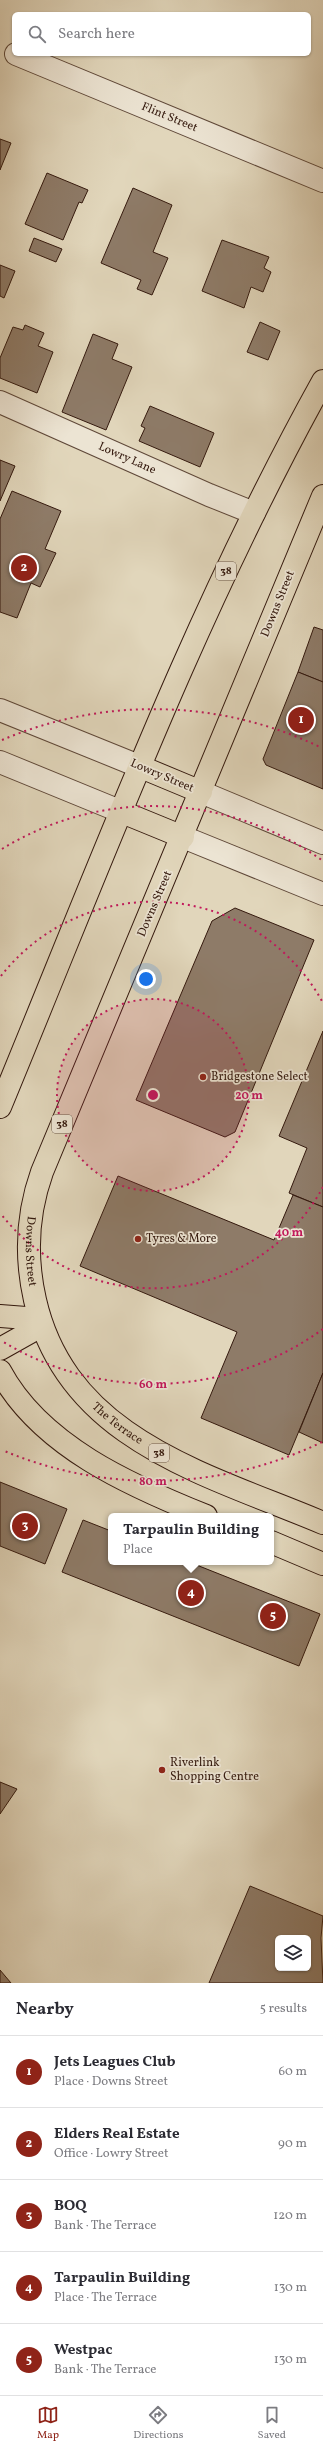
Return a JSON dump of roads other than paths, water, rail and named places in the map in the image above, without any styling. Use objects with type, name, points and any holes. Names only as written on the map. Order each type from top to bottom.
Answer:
[{"type":"main road","name":"38","points":[[0,1107],[167,702],[254,513],[323,381]]},
{"type":"main road","name":"Downs Street","points":[[40,1323],[29,1273],[28,1251],[32,1205],[36,1188],[183,837],[323,496]]},
{"type":"main road","name":"Lowry Street","points":[[141,767],[201,792]]},
{"type":"main road","points":[[122,812],[183,837]]},
{"type":"main road","points":[[0,1316],[40,1323]]},
{"type":"main road","points":[[0,1349],[40,1323]]},
{"type":"main road","name":"The Terrace","points":[[40,1323],[55,1355],[80,1389],[109,1419],[136,1440],[169,1458],[323,1523]]},
{"type":"main road","points":[[0,1371],[15,1392],[43,1424],[78,1454],[112,1474],[199,1513]]},
{"type":"main road","points":[[274,1543],[323,1564]]},
{"type":"street","name":"Flint Street","points":[[0,48],[12,53]]},
{"type":"street","name":"Flint Street","points":[[20,56],[323,181]]},
{"type":"street","name":"Lowry Lane","points":[[0,402],[208,495],[254,513]]},
{"type":"street","name":"Lowry Street","points":[[0,710],[141,767]]},
{"type":"street","points":[[0,762],[122,812]]},
{"type":"street","name":"Lowry Street","points":[[201,792],[323,843]]},
{"type":"street","points":[[183,837],[323,894]]},
{"type":"place","name":"Elders Real Estate","points":[[24,568]]},
{"type":"place","name":"Jets Leagues Club","points":[[301,720]]},
{"type":"place","name":"Bridgestone Select","points":[[203,1077]]},
{"type":"place","name":"Tyres & More","points":[[138,1239]]},
{"type":"place","name":"BOQ","points":[[25,1526]]},
{"type":"place","name":"Tarpaulin Building","points":[[191,1593]]},
{"type":"place","name":"Westpac","points":[[273,1616]]},
{"type":"place","name":"Riverlink Shopping Centre","points":[[162,1770]]}]
